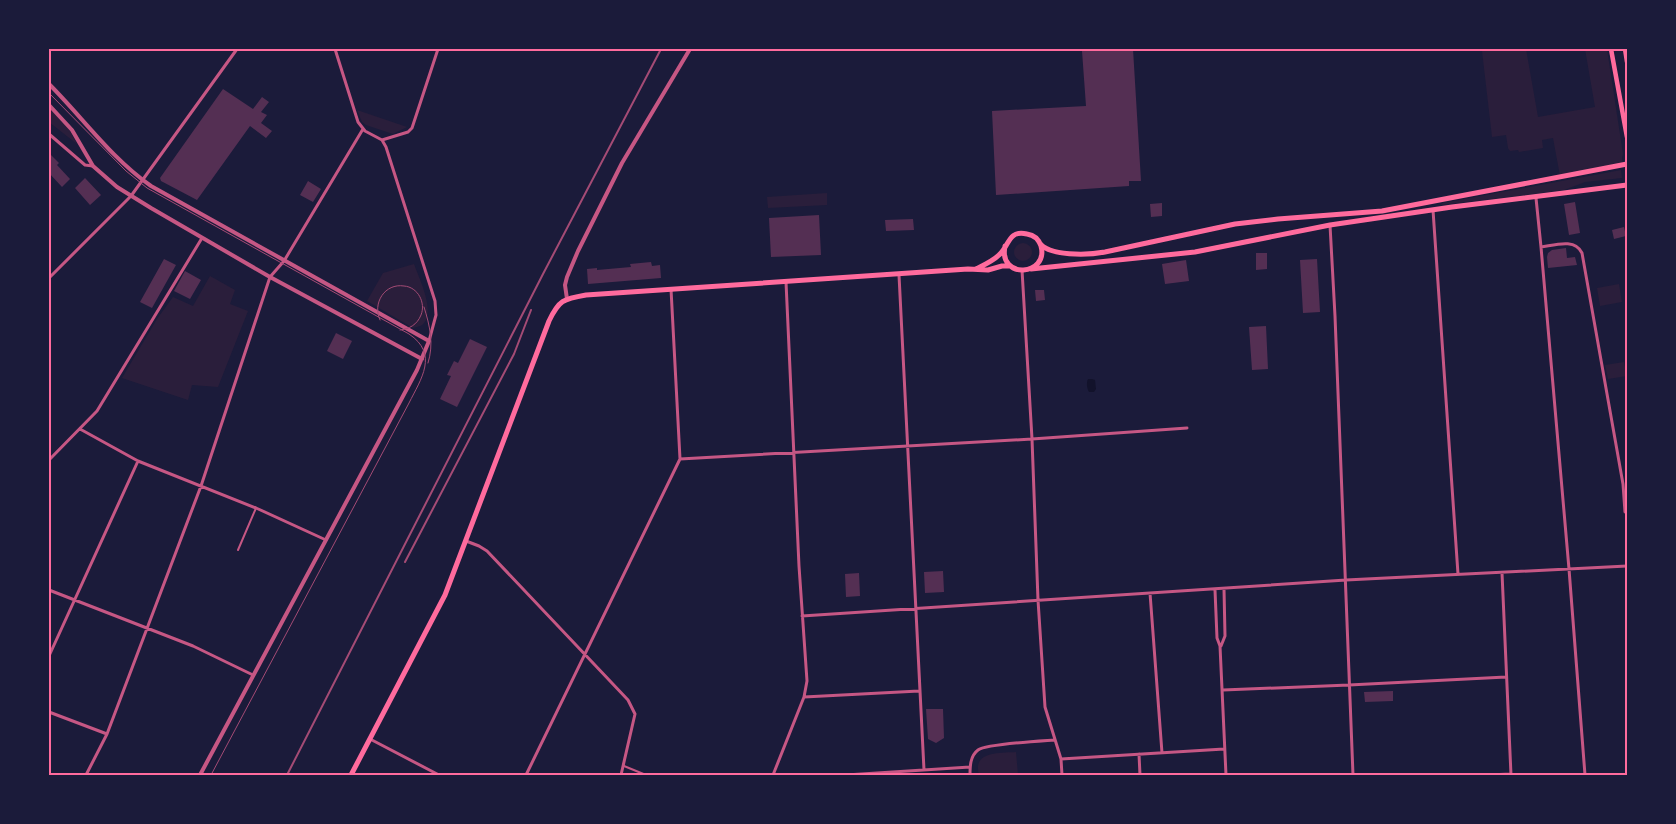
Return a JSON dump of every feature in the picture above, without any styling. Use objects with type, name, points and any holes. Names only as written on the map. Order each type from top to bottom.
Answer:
[{"type":"main road","points":[[1611,49],[1627,138]]},
{"type":"main road","points":[[1625,49],[1627,62]]},
{"type":"main road","points":[[976,270],[1000,255],[1012,237],[1020,233],[1032,235],[1043,248],[1048,250],[1078,254],[1100,253],[1235,224],[1382,211],[1627,164]]},
{"type":"main road","points":[[351,775],[445,595],[549,321],[558,304],[567,299],[671,289],[988,270],[1002,266],[1010,266],[1022,270],[1195,252],[1330,225],[1627,185]]},
{"type":"main road","points":[[1031,269],[1040,259],[1041,248],[1039,242]]},
{"type":"main road","points":[[1005,246],[1005,258],[1010,266]]},
{"type":"street","points":[[49,278],[131,196],[237,49]]},
{"type":"street","points":[[200,775],[422,359],[429,342],[436,315],[435,301],[386,148],[382,140],[363,129],[355,113],[334,49]]},
{"type":"street","points":[[382,140],[408,132],[412,128],[438,49]]},
{"type":"street","points":[[567,299],[565,286],[567,277],[596,214],[622,163],[690,49]]},
{"type":"street","points":[[49,84],[94,134],[155,189],[429,342]]},
{"type":"street","points":[[49,105],[72,130],[93,166],[108,180],[131,196],[270,277],[422,359]]},
{"type":"street","points":[[86,775],[107,734],[148,628],[200,486],[270,277],[284,261],[363,129]]},
{"type":"street","points":[[49,134],[85,165],[93,166]]},
{"type":"street","points":[[1536,198],[1542,246],[1585,775]]},
{"type":"street","points":[[1433,210],[1458,574]]},
{"type":"street","points":[[1330,225],[1353,775]]},
{"type":"street","points":[[49,460],[97,412],[202,238]]},
{"type":"street","points":[[1542,246],[1568,244],[1580,248],[1582,253],[1623,484],[1625,512]]},
{"type":"street","points":[[1022,270],[1045,707],[1061,759],[1062,775]]},
{"type":"street","points":[[899,275],[924,770]]},
{"type":"street","points":[[773,775],[804,697],[807,681],[793,452],[786,282]]},
{"type":"street","points":[[526,775],[680,459],[671,289]]},
{"type":"street","points":[[680,459],[1187,428]]},
{"type":"street","points":[[80,429],[138,461],[256,508],[326,540]]},
{"type":"street","points":[[49,656],[138,461]]},
{"type":"street","points":[[466,540],[487,551],[628,700],[635,714],[620,775]]},
{"type":"street","points":[[802,616],[1346,580],[1627,566]]},
{"type":"street","points":[[1488,775],[1511,775],[1502,573]]},
{"type":"street","points":[[1220,646],[1225,636],[1224,589]]},
{"type":"street","points":[[49,590],[193,646],[253,675]]},
{"type":"street","points":[[1215,590],[1217,638],[1220,646],[1223,690],[1226,775]]},
{"type":"street","points":[[1150,593],[1162,753]]},
{"type":"street","points":[[1223,690],[1349,686],[1506,677]]},
{"type":"street","points":[[804,697],[919,691]]},
{"type":"street","points":[[49,712],[107,734]]},
{"type":"street","points":[[370,739],[439,775]]},
{"type":"street","points":[[970,775],[973,755],[983,748],[1054,740]]},
{"type":"street","points":[[1061,759],[1224,749]]},
{"type":"street","points":[[1139,754],[1140,775]]},
{"type":"street","points":[[846,775],[970,767]]},
{"type":"lane","points":[[238,550],[256,508]]},
{"type":"lane","points":[[622,765],[646,775]]},
{"type":"shaded area","points":[[1526,49],[1538,117],[1595,107],[1585,49],[1607,49],[1623,164],[1560,176],[1553,138],[1542,140],[1543,148],[1519,152],[1518,150],[1510,151],[1506,135],[1492,137],[1482,51]]},
{"type":"shaded area","points":[[49,108],[67,126],[77,144],[49,122]]},
{"type":"shaded area","points":[[357,110],[407,127],[393,134],[366,125],[362,122]]},
{"type":"shaded area","points":[[1621,170],[1622,178],[1585,182],[1564,190],[1440,205],[1443,203]]},
{"type":"shaded area","points":[[827,193],[827,205],[768,208],[767,197]]},
{"type":"shaded area","points":[[1019,243],[1027,243],[1032,248],[1030,259],[1019,261],[1014,256],[1014,248]]},
{"type":"shaded area","points":[[414,264],[425,294],[428,310],[424,323],[413,328],[367,301],[383,273]]},
{"type":"shaded area","points":[[210,276],[235,290],[230,304],[248,311],[218,387],[192,385],[188,400],[122,378],[157,319],[173,297],[193,306]]},
{"type":"shaded area","points":[[1619,284],[1622,302],[1600,306],[1597,288]]},
{"type":"shaded area","points":[[1624,362],[1627,376],[1608,379],[1605,365]]},
{"type":"shaded area","points":[[1088,379],[1095,380],[1096,389],[1094,392],[1088,391]]},
{"type":"shaded area","points":[[1016,752],[1018,775],[979,775],[978,767],[983,757],[995,753]]},
{"type":"building","points":[[1133,49],[1141,181],[1129,181],[1129,186],[996,195],[992,111],[1086,106],[1082,51]]},
{"type":"building","points":[[223,89],[253,109],[262,97],[269,102],[261,112],[267,115],[261,123],[272,131],[266,138],[250,126],[197,200],[161,181],[160,178]]},
{"type":"building","points":[[51,155],[59,163],[57,165],[70,179],[62,187],[49,173],[49,158]]},
{"type":"building","points":[[85,178],[101,195],[90,205],[75,188]]},
{"type":"building","points":[[308,181],[321,189],[313,202],[300,195]]},
{"type":"building","points":[[1575,202],[1580,233],[1569,235],[1564,204]]},
{"type":"building","points":[[1162,203],[1162,216],[1151,217],[1150,204]]},
{"type":"building","points":[[819,215],[821,255],[771,257],[769,218]]},
{"type":"building","points":[[913,219],[914,230],[886,231],[885,220]]},
{"type":"building","points":[[1624,227],[1626,236],[1614,239],[1612,230]]},
{"type":"building","points":[[1566,248],[1567,258],[1575,257],[1577,265],[1548,268],[1548,253],[1552,250]]},
{"type":"building","points":[[1256,253],[1267,253],[1267,269],[1256,270]]},
{"type":"building","points":[[164,259],[176,265],[152,308],[140,302]]},
{"type":"building","points":[[1317,259],[1320,312],[1303,313],[1300,260]]},
{"type":"building","points":[[1186,260],[1189,281],[1165,284],[1162,264]]},
{"type":"building","points":[[651,262],[652,266],[660,265],[661,278],[588,284],[587,269],[631,267],[630,264]]},
{"type":"building","points":[[185,271],[201,280],[190,299],[174,291]]},
{"type":"building","points":[[1035,290],[1044,290],[1045,300],[1036,301]]},
{"type":"building","points":[[1266,326],[1268,369],[1252,370],[1249,327]]},
{"type":"building","points":[[336,333],[352,341],[343,359],[327,351]]},
{"type":"building","points":[[470,339],[487,347],[457,407],[440,399],[451,376],[447,375],[454,361],[458,363]]},
{"type":"building","points":[[943,571],[944,592],[925,593],[924,572]]},
{"type":"building","points":[[859,573],[860,596],[846,597],[845,574]]},
{"type":"building","points":[[1393,691],[1393,701],[1365,702],[1364,692]]},
{"type":"building","points":[[926,709],[943,709],[944,738],[936,743],[928,739]]},
{"type":"tram line","points":[[49,93],[126,171],[147,188],[409,334],[418,342],[425,358],[425,367],[418,385],[211,775]]},
{"type":"tram line","points":[[380,320],[378,314],[379,301],[386,291],[397,286],[409,287],[420,296],[422,301],[421,315],[415,324],[400,330]]},
{"type":"tram line","points":[[424,307],[431,335],[428,363]]},
{"type":"railway","points":[[287,775],[543,274],[661,49]]},
{"type":"railway","points":[[405,562],[514,354],[531,310]]}]
